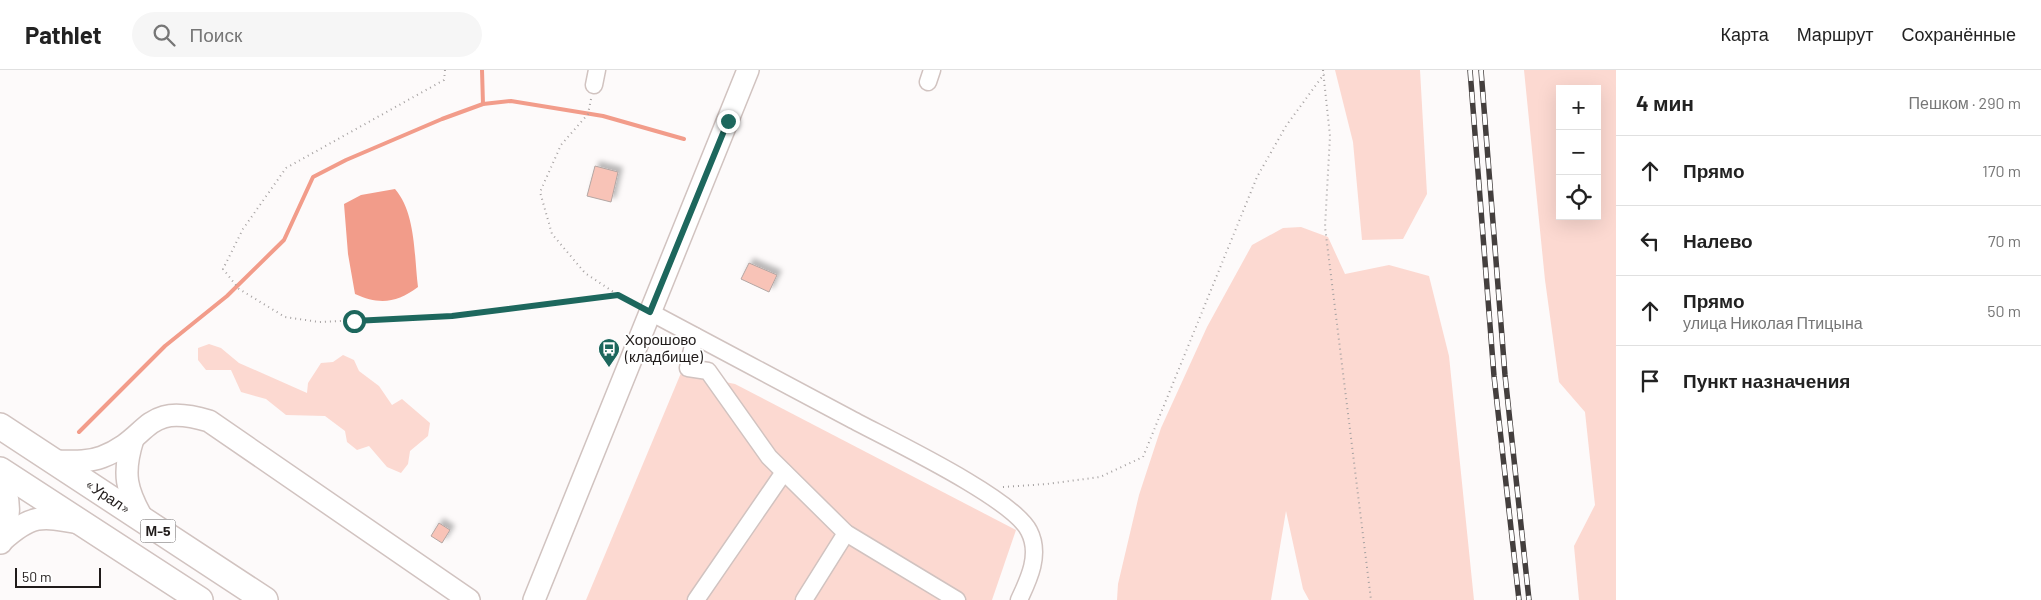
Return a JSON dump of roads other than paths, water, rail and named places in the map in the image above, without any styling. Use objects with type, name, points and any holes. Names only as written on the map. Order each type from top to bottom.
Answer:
[{"type":"highway","name":"«Урал»","points":[[0,426],[265,600]]},
{"type":"highway","name":"М-5","points":[[0,470],[200,600]]},
{"type":"main road","points":[[534,600],[748,70]]},
{"type":"main road","points":[[52,461],[87,461],[103,456],[133,439],[154,420],[169,414],[188,415],[209,421],[468,600]]},
{"type":"main road","points":[[133,439],[126,460],[127,484],[132,500],[144,521]]},
{"type":"main road","points":[[0,480],[9,500],[8,516],[1,544]]},
{"type":"main road","points":[[1,544],[20,525],[32,520],[47,517],[81,523]]},
{"type":"street","points":[[650,312],[980,489],[1020,518],[1030,531],[1033,562],[1029,579],[1020,600]]},
{"type":"street","points":[[695,336],[688,368],[708,371],[769,457],[846,533],[957,600]]},
{"type":"street","points":[[696,600],[784,472]]},
{"type":"street","points":[[804,600],[846,533]]},
{"type":"waterway","points":[[482,70],[483,104]]},
{"type":"waterway","points":[[79,432],[165,346],[227,296],[284,240],[313,177],[346,160],[442,119],[483,104],[511,101],[603,116],[684,139]]},
{"type":"railway","points":[[1470,70],[1494,376],[1519,600]]},
{"type":"railway","points":[[1481,70],[1505,375],[1529,600]]},
{"type":"place","name":"Хорошово (кладбище)","points":[[609,368]]}]
